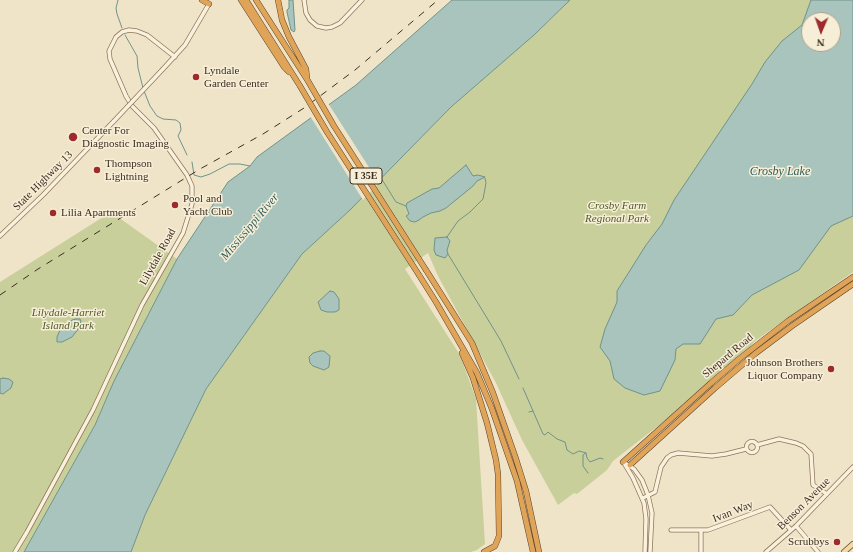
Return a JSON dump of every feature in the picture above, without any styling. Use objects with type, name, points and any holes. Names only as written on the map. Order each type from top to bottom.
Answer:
[{"type":"highway","points":[[202,0],[210,2]]},
{"type":"highway","points":[[241,0],[284,67],[297,80]]},
{"type":"highway","name":"I 35E","points":[[246,0],[297,80],[327,132],[419,275],[477,373],[501,433],[539,552]]},
{"type":"highway","name":"I 35E","points":[[256,0],[472,343],[490,386],[515,456],[531,527],[533,552]]},
{"type":"highway","points":[[278,0],[282,20],[306,69],[308,81]]},
{"type":"highway","name":"Shepard Road","points":[[623,462],[711,383],[752,349],[788,321],[853,276]]},
{"type":"highway","name":"Shepard Road","points":[[630,466],[720,384],[756,354],[792,326],[853,284]]},
{"type":"highway","points":[[458,340],[488,423],[498,474],[499,536],[495,546],[484,552]]},
{"type":"main road","points":[[844,552],[853,544]]},
{"type":"street","points":[[304,0],[306,13],[310,20],[317,26],[326,28],[340,23],[362,0]]},
{"type":"street","name":"State Highway 13","points":[[0,236],[43,195],[175,57],[194,32],[210,2]]},
{"type":"street","name":"Lilydale Road","points":[[15,552],[28,532],[93,410],[142,305],[183,233],[190,215],[192,204],[192,186],[187,175],[154,128],[132,106],[110,59],[109,51],[116,37],[122,32],[129,30],[146,34],[175,57]]},
{"type":"street","points":[[757,445],[779,439],[803,446],[810,454],[813,484],[827,494]]},
{"type":"street","points":[[746,449],[747,443],[750,441],[757,445]]},
{"type":"street","points":[[643,498],[655,492],[661,467],[671,455],[678,453],[712,456],[746,449],[753,452],[757,449],[757,445]]},
{"type":"street","points":[[623,462],[630,466],[642,480],[648,495],[652,513],[650,552]]},
{"type":"street","points":[[623,462],[643,498],[646,514],[645,552]]},
{"type":"street","name":"Benson Avenue","points":[[766,552],[796,526],[853,466]]},
{"type":"street","name":"Ivan Way","points":[[671,530],[701,531],[715,529],[770,507],[791,530]]},
{"type":"street","points":[[796,526],[818,552]]},
{"type":"street","points":[[701,531],[701,552]]},
{"type":"green space","name":"Crosby Farm Regional Park","points":[[570,0],[853,0],[853,272],[755,341],[748,350],[681,408],[613,461],[607,470],[577,494],[574,493],[558,505],[522,440],[496,383],[438,276],[428,253],[405,269],[460,355],[476,399],[485,544],[477,550],[471,552],[131,552],[145,515],[206,389],[302,254],[350,210],[451,107],[534,35]]},
{"type":"green space","name":"Lilydale-Harriet Island Park","points":[[111,212],[177,259],[114,381],[95,425],[24,552],[0,552],[0,282]]},
{"type":"water","points":[[289,0],[293,0],[294,32],[291,30],[287,12],[289,8]]},
{"type":"water","name":"Mississippi River","points":[[452,0],[570,0],[534,35],[451,107],[350,210],[302,254],[206,389],[145,515],[131,552],[24,552],[95,425],[114,381],[177,259],[228,182],[250,166],[257,157],[356,85]]},
{"type":"water","name":"Crosby Lake","points":[[811,0],[853,0],[853,216],[831,226],[799,270],[752,295],[733,315],[716,319],[700,344],[683,344],[676,349],[675,360],[660,391],[644,395],[625,388],[614,379],[610,361],[600,347],[605,329],[617,302],[617,291],[646,245],[662,224],[674,200],[752,84],[765,62],[782,41],[801,26],[801,52],[841,52],[841,12],[807,12]]},
{"type":"water","points":[[466,165],[473,176],[478,175],[485,177],[477,181],[446,208],[431,213],[415,222],[410,221],[406,216],[409,214],[406,206],[407,203],[432,189],[439,188]]},
{"type":"water","points":[[447,237],[450,241],[447,250],[448,254],[445,258],[436,255],[434,250],[435,238]]},
{"type":"water","points":[[330,291],[334,292],[339,299],[339,310],[335,312],[321,310],[318,302]]},
{"type":"water","points":[[80,319],[81,321],[79,328],[72,337],[62,342],[57,342],[57,337],[60,330],[72,320]]},
{"type":"water","points":[[324,351],[330,356],[329,367],[324,370],[313,366],[310,363],[309,357],[313,353]]},
{"type":"water","points":[[0,379],[9,379],[13,382],[11,388],[3,394],[0,393]]},
{"type":"pier","points":[[328,103],[379,183],[363,200],[310,116]]},
{"type":"waterway","points":[[118,0],[116,8],[122,28]]},
{"type":"waterway","points":[[125,35],[137,56],[138,68],[143,88]]},
{"type":"waterway","points":[[144,91],[150,106],[157,116],[163,119],[176,120],[180,123],[181,130],[178,136],[187,155]]},
{"type":"waterway","points":[[192,162],[194,175],[201,177],[229,164],[250,166]]},
{"type":"waterway","points":[[381,178],[396,202],[406,206]]},
{"type":"waterway","points":[[447,237],[458,221],[483,199],[486,183],[485,178]]},
{"type":"waterway","points":[[448,254],[501,341],[519,379]]},
{"type":"waterway","points":[[523,388],[543,434],[545,435],[548,432],[557,439],[565,442],[567,450],[573,454],[579,451],[586,453],[590,462],[600,458],[603,459]]},
{"type":"waterway","points":[[529,412],[533,411]]},
{"type":"waterway","points":[[586,453],[583,455],[583,466],[588,473]]},
{"type":"railway","points":[[0,295],[38,269],[200,169],[263,134],[304,108],[355,70],[438,0]]},
{"type":"place","name":"Lyndale Garden Center","points":[[196,77]]},
{"type":"place","name":"Center For Diagnostic Imaging","points":[[73,137]]},
{"type":"place","name":"Thompson Lightning","points":[[97,170]]},
{"type":"place","name":"Pool and Yacht Club","points":[[175,205]]},
{"type":"place","name":"Lilia Apartments","points":[[53,213]]},
{"type":"place","name":"Johnson Brothers Liquor Company","points":[[831,369]]},
{"type":"place","name":"Scrubbys","points":[[837,542]]}]
